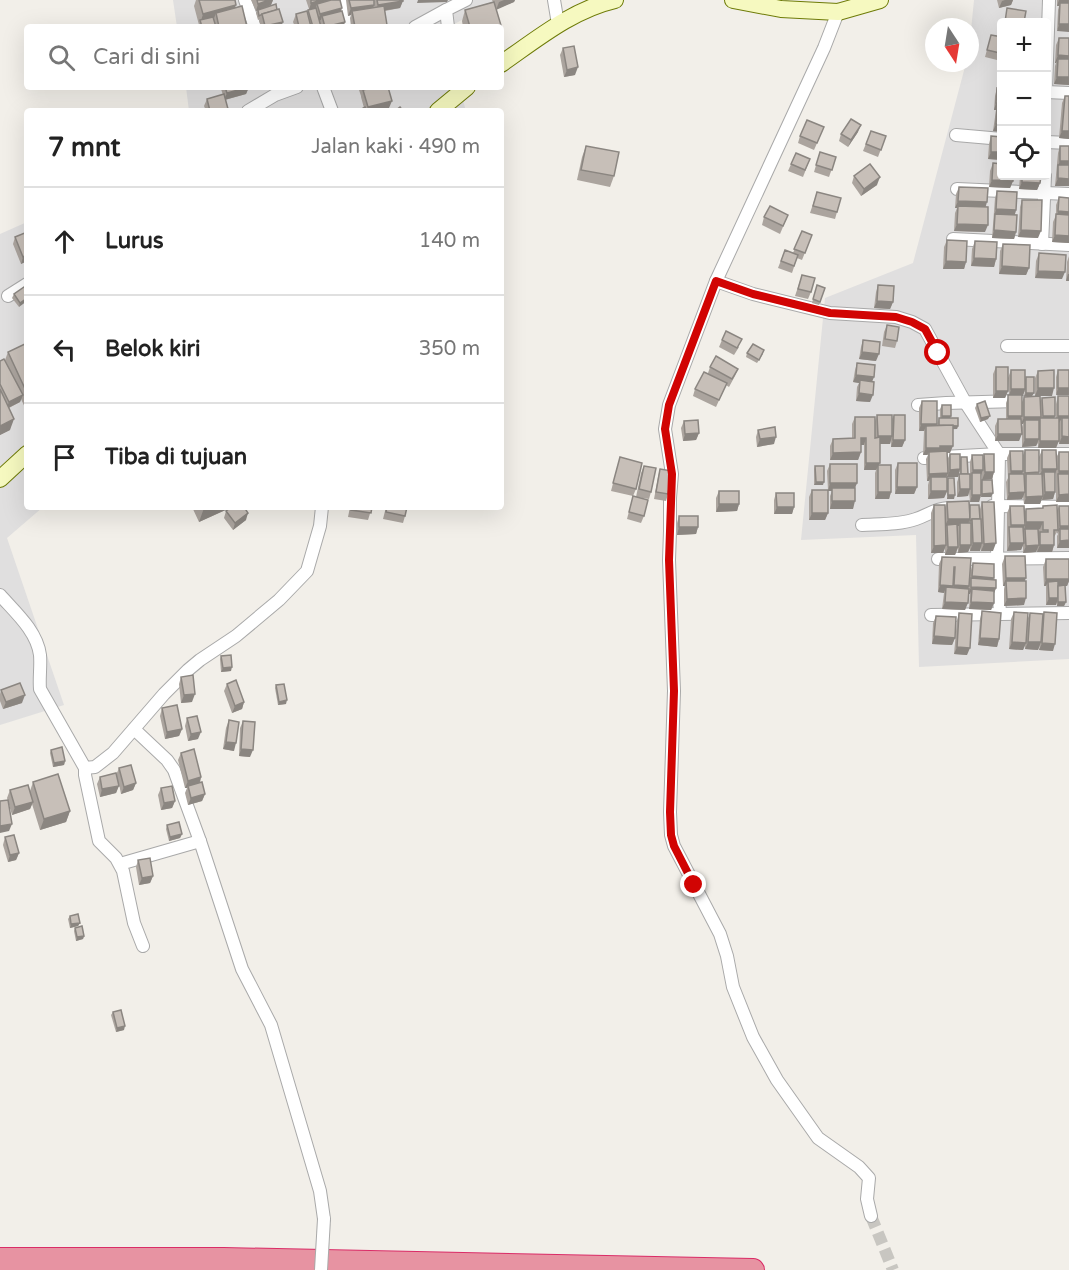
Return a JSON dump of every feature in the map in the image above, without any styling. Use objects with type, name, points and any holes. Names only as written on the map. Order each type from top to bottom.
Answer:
[{"type":"highway","points":[[0,1259],[235,1259],[753,1270]]},
{"type":"street","points":[[245,0],[254,24]]},
{"type":"street","points":[[343,0],[347,24]]},
{"type":"street","points":[[420,24],[466,0]]},
{"type":"street","points":[[554,0],[558,24]]},
{"type":"street","points":[[504,62],[558,24],[579,13],[615,0]]},
{"type":"street","points":[[733,0],[781,9],[838,12],[880,0]]},
{"type":"street","points":[[1049,0],[1053,40],[1049,72]]},
{"type":"street","points":[[446,10],[448,24]]},
{"type":"street","points":[[838,12],[824,48],[716,281],[669,405],[665,429],[672,474],[669,560],[674,691],[670,812],[674,846],[720,934],[733,987],[753,1037],[777,1080],[818,1138],[859,1167],[869,1178],[867,1200],[871,1216]]},
{"type":"street","points":[[324,90],[331,108]]},
{"type":"street","points":[[441,108],[459,90]]},
{"type":"street","points":[[257,108],[274,91]]},
{"type":"street","points":[[1051,91],[1069,93]]},
{"type":"street","points":[[956,135],[997,139]]},
{"type":"street","points":[[1051,142],[1069,143]]},
{"type":"street","points":[[1042,244],[1045,180]]},
{"type":"street","points":[[957,189],[1069,194]]},
{"type":"street","points":[[954,239],[1069,245]]},
{"type":"street","points":[[716,281],[753,294],[830,313],[896,317],[925,329],[965,402],[999,454],[997,560],[999,614]]},
{"type":"street","points":[[8,296],[24,286]]},
{"type":"street","points":[[1007,346],[1069,346]]},
{"type":"street","points":[[918,405],[1034,401]]},
{"type":"street","points":[[924,458],[999,454],[1069,454]]},
{"type":"street","points":[[0,478],[24,457]]},
{"type":"street","points":[[862,525],[906,522],[940,509],[998,506],[1069,507]]},
{"type":"street","points":[[85,768],[95,767],[113,753],[188,670],[245,629],[279,600],[307,571],[320,526],[322,510]]},
{"type":"street","points":[[938,559],[1069,558]]},
{"type":"street","points":[[0,595],[30,630],[38,646],[40,689],[85,768],[99,841],[120,864],[134,923],[143,946]]},
{"type":"street","points":[[931,615],[1069,613]]},
{"type":"street","points":[[134,729],[167,760],[174,770],[242,969],[271,1025],[320,1191],[324,1219],[321,1270]]},
{"type":"street","points":[[120,864],[200,841]]},
{"type":"shaded area","points":[[173,0],[498,0],[454,24],[177,24]]},
{"type":"shaded area","points":[[974,0],[1069,0],[1069,659],[919,667],[916,535],[801,540],[825,298],[913,263],[964,72],[979,72],[979,18],[972,18]]},
{"type":"shaded area","points":[[186,90],[460,90],[465,108],[189,108]]},
{"type":"shaded area","points":[[24,223],[24,510],[40,510],[7,538],[64,705],[0,725],[0,234]]},
{"type":"building","points":[[199,0],[235,0],[236,5],[203,14]]},
{"type":"building","points":[[257,0],[269,0],[258,4]]},
{"type":"building","points":[[340,0],[342,8],[320,14],[317,4]]},
{"type":"building","points":[[349,0],[374,0],[374,5],[351,8]]},
{"type":"building","points":[[377,0],[403,0],[403,1],[378,5]]},
{"type":"building","points":[[494,2],[501,24],[469,24],[465,10]]},
{"type":"building","points":[[1060,3],[1069,3],[1069,24],[1059,24]]},
{"type":"building","points":[[276,4],[277,10],[259,16],[258,10]]},
{"type":"building","points":[[242,6],[246,24],[218,24],[216,13]]},
{"type":"building","points":[[384,6],[387,24],[354,24],[352,11]]},
{"type":"building","points":[[316,8],[320,24],[312,24],[308,10]]},
{"type":"building","points":[[1007,8],[1026,11],[1025,18],[1006,18]]},
{"type":"building","points":[[279,9],[283,22],[264,24],[262,14]]},
{"type":"building","points":[[307,11],[310,24],[298,24],[296,14]]},
{"type":"building","points":[[342,11],[345,22],[324,24],[322,16]]},
{"type":"building","points":[[213,17],[215,24],[201,24],[200,20]]},
{"type":"building","points":[[991,35],[997,36],[997,52],[987,50]]},
{"type":"building","points":[[1059,38],[1069,38],[1069,56],[1058,55]]},
{"type":"building","points":[[574,46],[578,67],[567,70],[563,48]]},
{"type":"building","points":[[1058,59],[1069,59],[1069,77],[1057,77]]},
{"type":"building","points":[[363,90],[389,90],[392,101],[368,107]]},
{"type":"building","points":[[224,94],[228,108],[209,108],[207,99]]},
{"type":"building","points":[[1065,96],[1069,96],[1069,131],[1062,131]]},
{"type":"building","points":[[851,119],[861,125],[851,140],[841,134]]},
{"type":"building","points":[[807,120],[824,127],[817,143],[800,136]]},
{"type":"building","points":[[871,131],[886,136],[881,150],[866,144]]},
{"type":"building","points":[[991,136],[997,137],[997,152],[991,152]]},
{"type":"building","points":[[586,146],[619,152],[614,176],[581,170]]},
{"type":"building","points":[[1060,146],[1069,146],[1069,161],[1060,161]]},
{"type":"building","points":[[820,152],[836,157],[832,170],[816,165]]},
{"type":"building","points":[[796,153],[810,159],[805,170],[791,164]]},
{"type":"building","points":[[993,163],[997,163],[997,180],[1013,181],[992,180]]},
{"type":"building","points":[[870,164],[880,177],[864,189],[854,176]]},
{"type":"building","points":[[1058,165],[1069,165],[1069,179],[1058,178]]},
{"type":"building","points":[[1022,180],[1040,180],[1040,183],[1022,182]]},
{"type":"building","points":[[959,187],[988,188],[987,202],[958,201]]},
{"type":"building","points":[[997,191],[1017,192],[1016,210],[996,209]]},
{"type":"building","points":[[817,192],[841,198],[837,212],[813,206]]},
{"type":"building","points":[[1059,197],[1069,198],[1069,212],[1058,211]]},
{"type":"building","points":[[1022,200],[1042,200],[1041,231],[1021,230]]},
{"type":"building","points":[[770,206],[788,215],[783,226],[764,217]]},
{"type":"building","points":[[958,206],[988,207],[988,225],[957,224]]},
{"type":"building","points":[[995,214],[1017,215],[1016,232],[994,230]]},
{"type":"building","points":[[1056,214],[1069,215],[1069,236],[1055,235]]},
{"type":"building","points":[[802,231],[812,235],[805,253],[794,249]]},
{"type":"building","points":[[24,233],[23,257],[15,237]]},
{"type":"building","points":[[947,240],[967,241],[966,262],[946,261]]},
{"type":"building","points":[[975,241],[997,242],[996,259],[974,258]]},
{"type":"building","points":[[1003,244],[1030,245],[1029,268],[1002,266]]},
{"type":"building","points":[[785,250],[798,255],[794,266],[781,261]]},
{"type":"building","points":[[1039,253],[1066,255],[1065,272],[1038,271]]},
{"type":"building","points":[[802,275],[815,278],[811,292],[798,289]]},
{"type":"building","points":[[817,285],[825,288],[820,302],[813,299]]},
{"type":"building","points":[[878,285],[894,286],[893,302],[877,301]]},
{"type":"building","points":[[24,287],[24,300],[20,303],[14,294]]},
{"type":"building","points":[[887,325],[899,327],[897,341],[885,339]]},
{"type":"building","points":[[726,331],[742,339],[737,348],[722,340]]},
{"type":"building","points":[[863,340],[880,342],[879,354],[862,352]]},
{"type":"building","points":[[24,344],[24,387],[8,352]]},
{"type":"building","points":[[753,344],[764,350],[759,360],[747,353]]},
{"type":"building","points":[[716,356],[738,369],[732,379],[710,367]]},
{"type":"building","points":[[4,359],[23,395],[9,402],[0,384],[0,361]]},
{"type":"building","points":[[857,363],[875,365],[874,377],[856,375]]},
{"type":"building","points":[[996,367],[1008,367],[1008,391],[996,391]]},
{"type":"building","points":[[1011,370],[1025,370],[1025,389],[1011,389]]},
{"type":"building","points":[[1054,370],[1054,388],[1038,388],[1038,371]]},
{"type":"building","points":[[1058,370],[1069,370],[1069,388],[1058,388]]},
{"type":"building","points":[[704,372],[727,383],[719,400],[695,389]]},
{"type":"building","points":[[1026,377],[1034,377],[1034,393],[1026,393]]},
{"type":"building","points":[[860,380],[874,382],[873,395],[859,393]]},
{"type":"building","points":[[0,389],[14,419],[0,426]]},
{"type":"building","points":[[1008,395],[1022,395],[1022,416],[1008,416]]},
{"type":"building","points":[[1040,396],[1041,417],[1024,417],[1024,397]]},
{"type":"building","points":[[1058,396],[1069,396],[1069,416],[1058,416]]},
{"type":"building","points":[[1055,397],[1055,416],[1043,416],[1042,398]]},
{"type":"building","points":[[922,401],[937,401],[937,424],[921,424]]},
{"type":"building","points":[[985,401],[990,416],[981,418],[977,404]]},
{"type":"building","points":[[942,405],[951,405],[951,416],[942,416]]},
{"type":"building","points":[[877,415],[892,415],[892,436],[878,436]]},
{"type":"building","points":[[894,415],[905,415],[905,440],[893,440]]},
{"type":"building","points":[[855,417],[875,417],[875,438],[880,437],[880,463],[866,463],[866,438],[861,438],[861,452],[833,453],[833,439],[855,438]]},
{"type":"building","points":[[939,418],[958,418],[958,426],[939,425]]},
{"type":"building","points":[[1040,418],[1059,418],[1059,441],[1040,441]]},
{"type":"building","points":[[1062,418],[1069,418],[1069,437],[1062,436]]},
{"type":"building","points":[[998,419],[1021,419],[1022,434],[998,434]]},
{"type":"building","points":[[698,420],[699,433],[685,434],[684,421]]},
{"type":"building","points":[[1025,420],[1039,420],[1039,439],[1025,439]]},
{"type":"building","points":[[953,425],[953,446],[926,448],[926,426]]},
{"type":"building","points":[[775,427],[776,437],[760,439],[758,430]]},
{"type":"building","points":[[1025,450],[1039,450],[1039,472],[1025,473]]},
{"type":"building","points":[[1042,450],[1056,450],[1057,469],[1042,469]]},
{"type":"building","points":[[947,451],[948,473],[929,474],[929,452]]},
{"type":"building","points":[[1010,451],[1023,451],[1023,471],[1011,471]]},
{"type":"building","points":[[1059,452],[1069,452],[1069,471],[1059,471]]},
{"type":"building","points":[[950,454],[960,454],[960,469],[950,470]]},
{"type":"building","points":[[984,454],[994,454],[994,472],[985,472]]},
{"type":"building","points":[[972,455],[983,455],[983,470],[973,470]]},
{"type":"building","points":[[620,457],[642,463],[636,489],[613,483]]},
{"type":"building","points":[[961,457],[967,457],[968,474],[961,474]]},
{"type":"building","points":[[898,463],[917,463],[917,487],[897,487]]},
{"type":"building","points":[[830,464],[857,464],[857,483],[830,483]]},
{"type":"building","points":[[878,465],[891,465],[891,492],[878,492]]},
{"type":"building","points":[[644,466],[656,468],[651,492],[639,489]]},
{"type":"building","points":[[815,466],[824,466],[824,482],[816,482]]},
{"type":"building","points":[[660,469],[672,471],[668,494],[656,492]]},
{"type":"building","points":[[1044,472],[1055,472],[1055,492],[1045,492]]},
{"type":"building","points":[[972,473],[981,473],[981,495],[972,495]]},
{"type":"building","points":[[959,474],[970,474],[970,489],[960,489]]},
{"type":"building","points":[[1009,474],[1024,474],[1025,492],[1009,493]]},
{"type":"building","points":[[1026,474],[1042,474],[1043,496],[1026,497]]},
{"type":"building","points":[[1058,474],[1069,474],[1069,494],[1059,495]]},
{"type":"building","points":[[931,477],[947,477],[947,491],[931,491]]},
{"type":"building","points":[[948,478],[954,478],[955,495],[948,495]]},
{"type":"building","points":[[982,480],[992,480],[993,493],[982,494]]},
{"type":"building","points":[[832,488],[855,488],[855,501],[832,501]]},
{"type":"building","points":[[812,490],[828,490],[828,513],[812,513]]},
{"type":"building","points":[[719,491],[739,491],[739,504],[719,504]]},
{"type":"building","points":[[776,493],[794,493],[794,507],[777,507]]},
{"type":"building","points":[[633,496],[648,500],[644,516],[629,512]]},
{"type":"building","points":[[969,501],[970,519],[948,519],[947,502]]},
{"type":"building","points":[[982,502],[994,502],[996,543],[984,544]]},
{"type":"building","points":[[934,505],[945,505],[946,545],[934,546]]},
{"type":"building","points":[[970,505],[979,505],[980,519],[970,521]]},
{"type":"building","points":[[1057,505],[1058,530],[1054,530],[1054,545],[1040,545],[1040,532],[1048,532],[1048,530],[1043,530],[1043,522],[1026,522],[1026,509]]},
{"type":"building","points":[[1010,506],[1024,506],[1025,525],[1011,525]]},
{"type":"building","points":[[1059,506],[1069,506],[1069,526],[1060,526]]},
{"type":"building","points":[[246,510],[248,513],[235,523],[226,511]]},
{"type":"building","points":[[351,510],[372,510],[371,513]]},
{"type":"building","points":[[386,510],[406,510],[405,516],[386,512]]},
{"type":"building","points":[[679,516],[698,516],[698,527],[679,527]]},
{"type":"building","points":[[972,519],[981,519],[982,543],[973,543]]},
{"type":"building","points":[[960,523],[971,523],[971,545],[960,545]]},
{"type":"building","points":[[957,524],[958,547],[948,547],[947,525]]},
{"type":"building","points":[[1009,527],[1023,527],[1024,543],[1010,543]]},
{"type":"building","points":[[1025,529],[1038,529],[1039,545],[1026,546]]},
{"type":"building","points":[[1060,529],[1069,529],[1069,540],[1060,541]]},
{"type":"building","points":[[1005,556],[1025,556],[1026,578],[1006,578]]},
{"type":"building","points":[[942,557],[971,558],[969,586],[954,585],[955,567],[953,586],[940,585]]},
{"type":"building","points":[[1046,559],[1069,559],[1069,579],[1046,579]]},
{"type":"building","points":[[973,563],[994,564],[994,578],[972,576]]},
{"type":"building","points":[[971,578],[996,580],[996,588],[971,587]]},
{"type":"building","points":[[1006,581],[1026,581],[1026,598],[1007,599]]},
{"type":"building","points":[[1058,581],[1058,598],[1049,598],[1048,582]]},
{"type":"building","points":[[1065,585],[1066,602],[1058,602],[1058,586]]},
{"type":"building","points":[[946,587],[969,589],[968,603],[945,602]]},
{"type":"building","points":[[972,589],[994,591],[994,603],[971,602]]},
{"type":"building","points":[[982,611],[1001,613],[999,639],[980,638]]},
{"type":"building","points":[[1014,612],[1028,613],[1026,643],[1012,642]]},
{"type":"building","points":[[1044,612],[1057,613],[1055,644],[1042,643]]},
{"type":"building","points":[[959,613],[972,614],[970,648],[957,647]]},
{"type":"building","points":[[1030,613],[1043,614],[1041,642],[1028,642]]},
{"type":"building","points":[[936,616],[956,617],[955,638],[934,636]]},
{"type":"building","points":[[231,655],[232,667],[223,668],[221,656]]},
{"type":"building","points":[[193,675],[195,694],[184,695],[181,677]]},
{"type":"building","points":[[236,680],[244,702],[235,706],[227,684]]},
{"type":"building","points":[[20,683],[25,695],[6,702],[1,690]]},
{"type":"building","points":[[284,684],[287,700],[279,702],[276,685]]},
{"type":"building","points":[[177,705],[182,729],[167,732],[162,708]]},
{"type":"building","points":[[197,716],[201,732],[191,734],[187,718]]},
{"type":"building","points":[[229,720],[239,722],[236,743],[226,742]]},
{"type":"building","points":[[243,721],[255,722],[253,750],[241,749]]},
{"type":"building","points":[[62,747],[65,761],[54,763],[51,750]]},
{"type":"building","points":[[194,749],[201,777],[188,781],[181,753]]},
{"type":"building","points":[[131,765],[136,783],[124,787],[119,768]]},
{"type":"building","points":[[116,773],[119,786],[102,789],[100,777]]},
{"type":"building","points":[[58,774],[70,811],[44,819],[33,782]]},
{"type":"building","points":[[202,782],[205,794],[191,798],[188,786]]},
{"type":"building","points":[[28,785],[33,802],[15,807],[10,790]]},
{"type":"building","points":[[172,786],[175,801],[164,803],[161,788]]},
{"type":"building","points":[[8,800],[12,824],[0,826],[0,801]]},
{"type":"building","points":[[179,822],[182,834],[170,837],[167,825]]},
{"type":"building","points":[[14,835],[19,853],[10,855],[5,837]]},
{"type":"building","points":[[150,858],[153,876],[142,878],[138,860]]},
{"type":"building","points":[[78,914],[80,923],[71,924],[70,916]]},
{"type":"building","points":[[82,926],[84,936],[77,937],[75,928]]},
{"type":"building","points":[[121,1010],[125,1026],[117,1028],[113,1012]]},
{"type":"tunnel","points":[[871,1216],[893,1270]]},
{"type":"route","points":[[694,885],[674,846],[671,835],[674,691],[669,560],[672,474],[665,429],[669,405],[716,281],[753,294],[830,313],[896,317],[912,322],[925,329],[938,353]]}]
